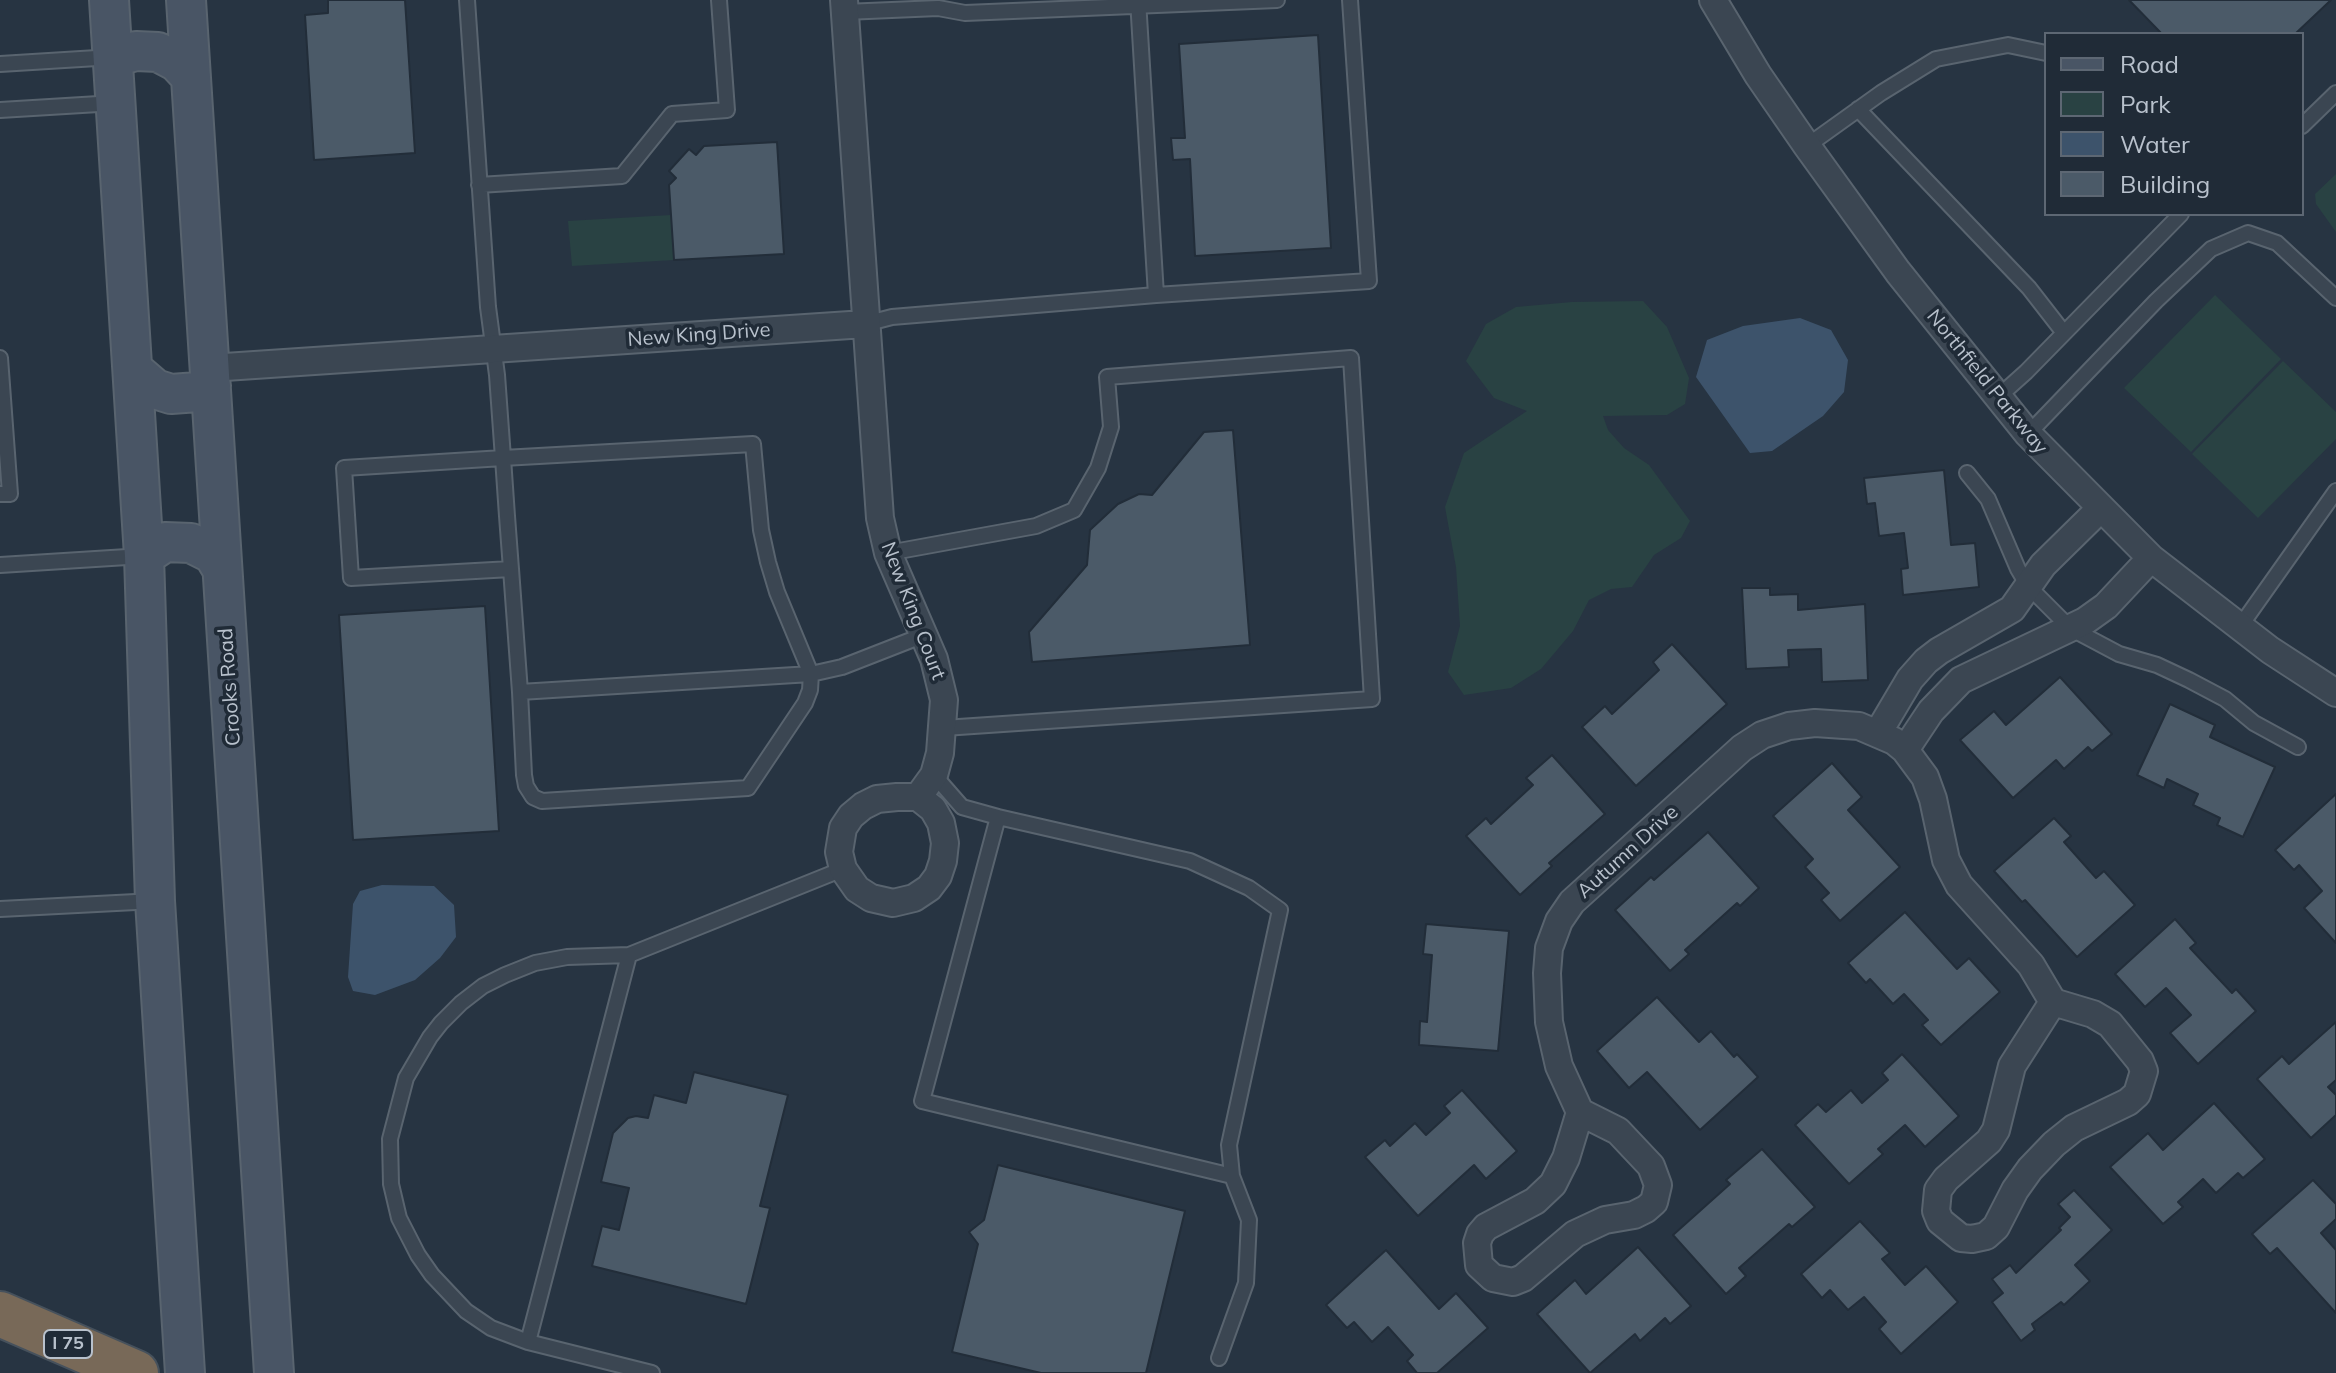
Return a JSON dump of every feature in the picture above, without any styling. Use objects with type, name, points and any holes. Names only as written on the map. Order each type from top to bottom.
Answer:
[{"type":"highway","name":"I 75","points":[[0,1314],[136,1373]]},
{"type":"main road","points":[[109,0],[144,556],[155,901],[185,1373]]},
{"type":"main road","name":"Crooks Road","points":[[186,0],[273,1355]]},
{"type":"main road","points":[[113,57],[136,51],[158,52],[177,62],[191,77]]},
{"type":"main road","points":[[133,370],[155,389],[171,394],[198,392],[210,377]]},
{"type":"main road","points":[[144,556],[165,542],[191,543],[213,554],[222,569]]},
{"type":"street","name":"Northfield Parkway","points":[[1713,0],[1758,75],[1898,272],[2028,434],[2151,558],[2239,628],[2336,693]]},
{"type":"street","points":[[844,6],[865,324]]},
{"type":"street","name":"New King Drive","points":[[210,377],[494,348],[865,324]]},
{"type":"street","name":"New King Court","points":[[865,324],[876,489],[888,553],[942,683],[944,728],[934,775],[918,797]]},
{"type":"street","points":[[1892,741],[1910,679],[1926,661],[2012,609],[2049,558],[2100,509]]},
{"type":"street","points":[[1892,741],[1961,680],[2085,621],[2106,606],[2151,558]]},
{"type":"street","name":"Autumn Drive","points":[[1580,1112],[1553,1048],[1548,1003],[1549,948],[1559,921],[1572,902],[1742,748],[1762,735],[1789,726],[1815,723],[1859,726],[1892,741]]},
{"type":"street","points":[[1892,741],[1925,777],[1952,873],[1977,907],[2031,965],[2053,1002],[2093,1014],[2110,1024],[2140,1061],[2144,1071],[2137,1094],[2128,1102],[2074,1128],[2046,1152],[2015,1190],[2003,1217],[1986,1236],[1961,1238],[1940,1221],[1936,1211],[1938,1190],[1989,1141],[1996,1130],[2012,1066],[2053,1002]]},
{"type":"street","points":[[918,797],[933,809],[941,823],[945,843],[938,876],[929,888],[914,898],[882,902],[857,889],[843,869],[840,839],[851,816],[863,806],[877,799],[918,797]]},
{"type":"street","points":[[1580,1112],[1618,1131],[1651,1166],[1658,1185],[1654,1202],[1634,1215],[1605,1220],[1575,1234],[1523,1278],[1513,1282],[1493,1278],[1479,1265],[1477,1243],[1480,1234],[1486,1227],[1535,1201],[1553,1184],[1566,1158],[1580,1112]]},
{"type":"lane","points":[[467,0],[479,185],[503,458],[520,692],[526,786],[533,797],[542,801],[748,788],[805,703],[811,674],[788,621],[768,562],[761,530],[753,444],[503,458],[344,468],[351,578],[511,569]]},
{"type":"lane","points":[[479,185],[622,176],[672,114],[727,110],[719,0]]},
{"type":"lane","points":[[844,6],[938,8],[965,13],[1277,0]]},
{"type":"lane","points":[[865,324],[892,317],[1369,281],[1350,0]]},
{"type":"lane","points":[[1138,4],[1156,295]]},
{"type":"lane","points":[[1807,146],[1936,59],[2008,45],[2044,53]]},
{"type":"lane","points":[[0,64],[113,57]]},
{"type":"lane","points":[[2304,124],[2336,93]]},
{"type":"lane","points":[[0,110],[116,103]]},
{"type":"lane","points":[[1858,109],[2029,288],[2064,333]]},
{"type":"lane","points":[[1997,398],[2179,216]]},
{"type":"lane","points":[[2028,434],[2156,301],[2211,249],[2248,233],[2277,243],[2336,298]]},
{"type":"lane","points":[[0,358],[10,494],[0,494]]},
{"type":"lane","points":[[888,553],[1036,526],[1074,510],[1098,468],[1111,427],[1107,377],[1351,358],[1372,699],[944,728]]},
{"type":"lane","points":[[1967,473],[1988,499],[2028,586],[2070,628],[2107,649],[2157,665],[2189,680],[2225,699],[2254,723],[2298,747]]},
{"type":"lane","points":[[2239,628],[2336,491]]},
{"type":"lane","points":[[0,565],[144,556]]},
{"type":"lane","points":[[520,692],[811,674],[869,657],[924,635]]},
{"type":"lane","points":[[934,775],[962,807],[1190,861],[1249,888],[1280,910],[1229,1145],[1232,1176],[1249,1220],[1246,1283],[1219,1358]]},
{"type":"lane","points":[[998,817],[922,1101],[1232,1176]]},
{"type":"lane","points":[[652,1373],[528,1342],[491,1328],[466,1311],[432,1275],[408,1239],[394,1202],[389,1164],[390,1139],[399,1097],[415,1060],[430,1037],[461,1003],[483,986],[535,963],[567,957],[629,955],[825,879],[843,869]]},
{"type":"lane","points":[[0,909],[155,901]]},
{"type":"lane","points":[[528,1342],[629,955]]},
{"type":"green space","points":[[2336,174],[2336,232],[2316,204],[2315,194]]},
{"type":"green space","points":[[671,215],[674,260],[572,266],[568,221]]},
{"type":"green space","points":[[2215,295],[2281,359],[2191,452],[2124,388]]},
{"type":"green space","points":[[1643,301],[1667,327],[1689,378],[1685,404],[1667,415],[1603,416],[1608,430],[1624,448],[1649,465],[1690,521],[1681,538],[1654,555],[1632,587],[1611,589],[1589,600],[1573,631],[1541,669],[1511,688],[1464,695],[1448,672],[1460,626],[1456,567],[1445,507],[1464,453],[1527,411],[1494,398],[1466,361],[1486,324],[1516,307]]},
{"type":"green space","points":[[2283,361],[2336,412],[2336,439],[2258,518],[2192,454]]},
{"type":"water","points":[[1800,318],[1831,330],[1848,360],[1844,392],[1823,416],[1772,451],[1750,453],[1696,377],[1707,340],[1743,326]]},
{"type":"water","points":[[382,885],[434,886],[454,905],[456,937],[440,958],[415,980],[375,995],[353,991],[348,977],[353,904],[360,891]]},
{"type":"building","points":[[328,0],[405,0],[415,153],[314,160],[305,15],[328,13]]},
{"type":"building","points":[[2129,0],[2331,0],[2297,32],[2160,32]]},
{"type":"building","points":[[1318,35],[1331,248],[1195,256],[1190,159],[1173,160],[1171,138],[1185,138],[1179,44]]},
{"type":"building","points":[[777,142],[784,254],[674,260],[669,185],[676,178],[669,171],[689,149],[696,155],[704,146]]},
{"type":"building","points":[[1233,430],[1250,645],[1032,662],[1029,632],[1087,565],[1090,530],[1118,504],[1139,494],[1152,495],[1204,432]]},
{"type":"building","points":[[1944,470],[1951,545],[1975,543],[1979,587],[1903,595],[1901,569],[1908,568],[1904,533],[1879,536],[1875,503],[1867,504],[1864,478]]},
{"type":"building","points":[[1742,588],[1770,588],[1770,595],[1798,594],[1798,610],[1865,604],[1868,680],[1822,682],[1821,649],[1788,650],[1789,667],[1746,669]]},
{"type":"building","points":[[485,606],[499,831],[353,840],[339,615]]},
{"type":"building","points":[[1672,644],[1727,704],[1636,786],[1582,727],[1605,706],[1612,714],[1659,670],[1653,662]]},
{"type":"building","points":[[2060,677],[2112,734],[2092,751],[2088,747],[2064,769],[2056,760],[2013,798],[1960,740],[1994,711],[2006,725]]},
{"type":"building","points":[[2170,704],[2215,725],[2210,737],[2275,767],[2243,837],[2217,825],[2220,818],[2193,805],[2198,794],[2167,779],[2164,788],[2137,775]]},
{"type":"building","points":[[1552,755],[1605,814],[1549,863],[1552,866],[1520,895],[1466,836],[1486,818],[1491,824],[1533,785],[1526,778]]},
{"type":"building","points":[[1832,763],[1862,797],[1848,810],[1900,867],[1840,921],[1821,900],[1829,893],[1805,867],[1813,859],[1773,816]]},
{"type":"building","points":[[2336,794],[2336,943],[2304,908],[2322,891],[2299,865],[2294,870],[2275,850]]},
{"type":"building","points":[[2054,818],[2071,836],[2064,842],[2096,878],[2104,871],[2135,905],[2077,957],[1994,871]]},
{"type":"building","points":[[1708,832],[1759,888],[1740,906],[1737,903],[1685,950],[1689,954],[1670,971],[1615,910]]},
{"type":"building","points":[[1905,912],[1957,969],[1969,958],[2000,992],[1941,1045],[1922,1025],[1928,1020],[1904,994],[1893,1004],[1870,979],[1866,983],[1848,963]]},
{"type":"building","points":[[2175,919],[2196,943],[2190,948],[2232,993],[2236,989],[2256,1011],[2198,1064],[2170,1033],[2191,1015],[2166,988],[2145,1007],[2115,974]]},
{"type":"building","points":[[1426,924],[1509,931],[1498,1051],[1419,1045],[1420,1021],[1427,1022],[1432,955],[1423,954]]},
{"type":"building","points":[[1657,997],[1699,1042],[1711,1031],[1734,1057],[1737,1054],[1758,1077],[1700,1130],[1647,1072],[1629,1088],[1597,1051]]},
{"type":"building","points":[[2336,1022],[2336,1080],[2328,1087],[2336,1095],[2336,1115],[2311,1138],[2257,1079],[2282,1056],[2289,1064]]},
{"type":"building","points":[[1902,1054],[1959,1116],[1925,1147],[1905,1125],[1878,1149],[1883,1154],[1849,1184],[1795,1125],[1818,1104],[1826,1112],[1851,1090],[1862,1103],[1888,1080],[1882,1073]]},
{"type":"building","points":[[694,1072],[788,1095],[760,1206],[770,1208],[746,1304],[592,1266],[602,1226],[619,1230],[629,1188],[601,1182],[613,1133],[628,1118],[648,1118],[654,1095],[686,1103]]},
{"type":"building","points":[[1462,1090],[1517,1151],[1486,1179],[1474,1165],[1418,1216],[1365,1157],[1385,1140],[1390,1146],[1415,1123],[1426,1135],[1450,1113],[1444,1106]]},
{"type":"building","points":[[2214,1103],[2265,1159],[2243,1178],[2238,1173],[2216,1193],[2203,1179],[2178,1202],[2183,1207],[2163,1224],[2110,1167],[2148,1133],[2163,1150]]},
{"type":"building","points":[[1762,1149],[1815,1207],[1792,1227],[1789,1224],[1739,1268],[1746,1276],[1726,1294],[1673,1235],[1730,1184],[1726,1180]]},
{"type":"building","points":[[998,1165],[1185,1211],[1146,1373],[1041,1373],[952,1352],[978,1244],[969,1232],[984,1220]]},
{"type":"building","points":[[2313,1180],[2336,1204],[2336,1219],[2321,1233],[2336,1250],[2336,1313],[2277,1248],[2270,1254],[2252,1234]]},
{"type":"building","points":[[2074,1190],[2112,1230],[2075,1265],[2090,1281],[2064,1305],[2061,1302],[2032,1324],[2035,1330],[2021,1341],[1992,1302],[2003,1293],[1992,1279],[2010,1265],[2016,1273],[2061,1230],[2059,1228],[2070,1217],[2058,1204]]},
{"type":"building","points":[[1860,1221],[1890,1253],[1882,1259],[1905,1285],[1926,1266],[1958,1302],[1901,1354],[1879,1329],[1886,1322],[1864,1297],[1848,1310],[1830,1290],[1822,1298],[1801,1274]]},
{"type":"building","points":[[1638,1247],[1691,1306],[1670,1324],[1665,1318],[1640,1341],[1635,1334],[1590,1373],[1537,1314],[1575,1280],[1586,1294]]},
{"type":"building","points":[[1386,1250],[1439,1309],[1456,1293],[1488,1328],[1437,1373],[1417,1373],[1407,1361],[1413,1355],[1388,1327],[1372,1342],[1354,1322],[1347,1328],[1326,1305]]}]
